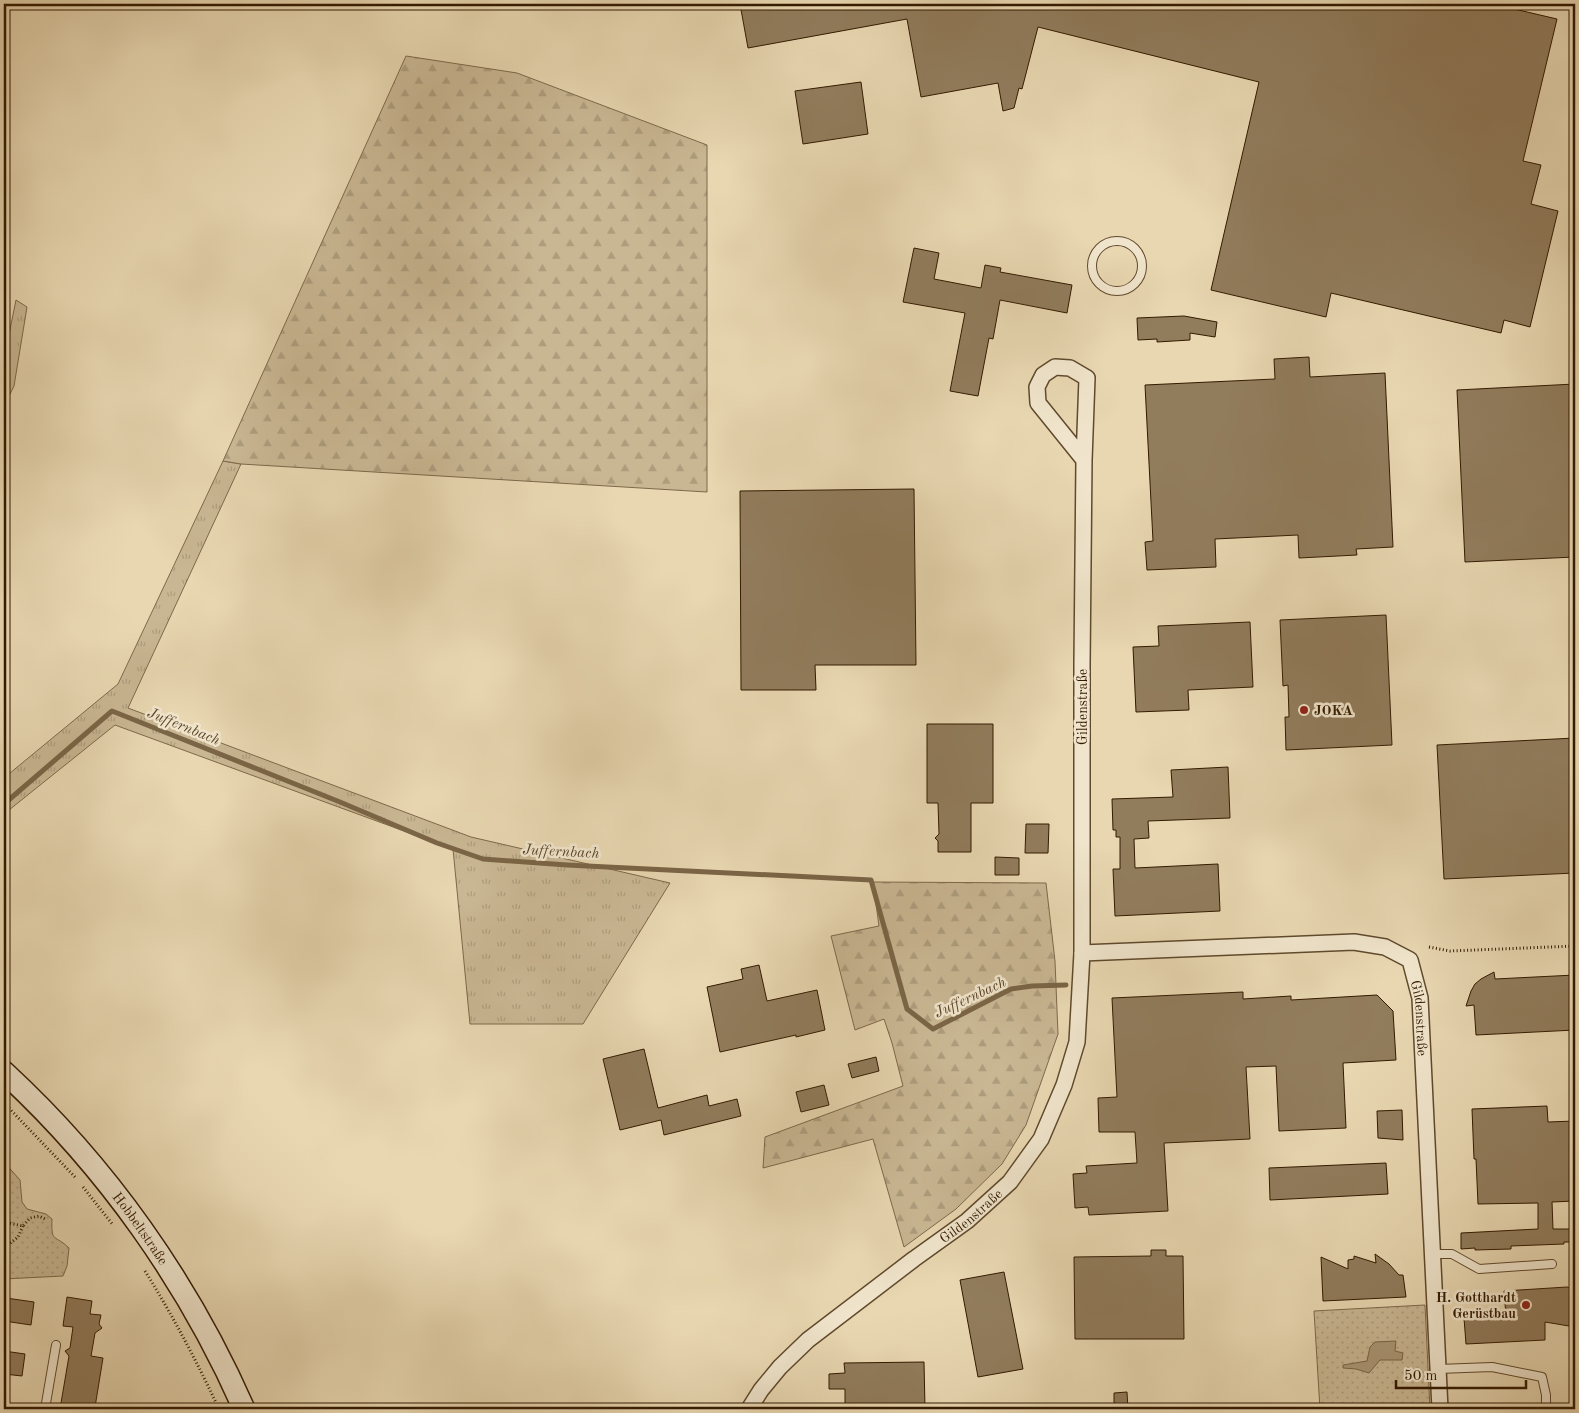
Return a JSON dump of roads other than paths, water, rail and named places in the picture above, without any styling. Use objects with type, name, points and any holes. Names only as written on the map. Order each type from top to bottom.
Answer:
[{"type":"street","name":"Gildenstraße","points":[[749,1409],[761,1390],[780,1367],[808,1340],[967,1221],[1010,1182],[1041,1140],[1064,1086],[1077,1042],[1082,953],[1082,664],[1084,460],[1087,378],[1070,368],[1056,367],[1043,375],[1038,387],[1038,403],[1084,460]]},
{"type":"street","name":"Gildenstraße","points":[[1082,953],[1354,942],[1385,947],[1410,960],[1420,998],[1440,1409],[1432,1409]]},
{"type":"street","name":"Hobbeltstraße","points":[[4,1072],[25,1091],[94,1165],[146,1235],[186,1296],[213,1345],[244,1409]]},
{"type":"lane","points":[[1114,240],[1122,240],[1133,245],[1140,253],[1143,269],[1140,279],[1130,288],[1122,291],[1106,289],[1095,279],[1092,271],[1094,254],[1103,245],[1114,240]]},
{"type":"lane","points":[[1432,1254],[1452,1254],[1479,1268],[1552,1264]]},
{"type":"lane","points":[[46,1409],[56,1345]]},
{"type":"lane","points":[[1438,1369],[1492,1367],[1542,1377],[1546,1395],[1546,1409]]},
{"type":"waterway","name":"Juffernbach","points":[[4,804],[112,711],[437,843],[483,859],[871,880],[907,1009],[933,1029],[1011,989],[1066,985]]},
{"type":"place","name":"JOKA","points":[[1304,710]]},
{"type":"place","name":"H. Gotthardt Gerüstbau","points":[[1526,1305]]}]
